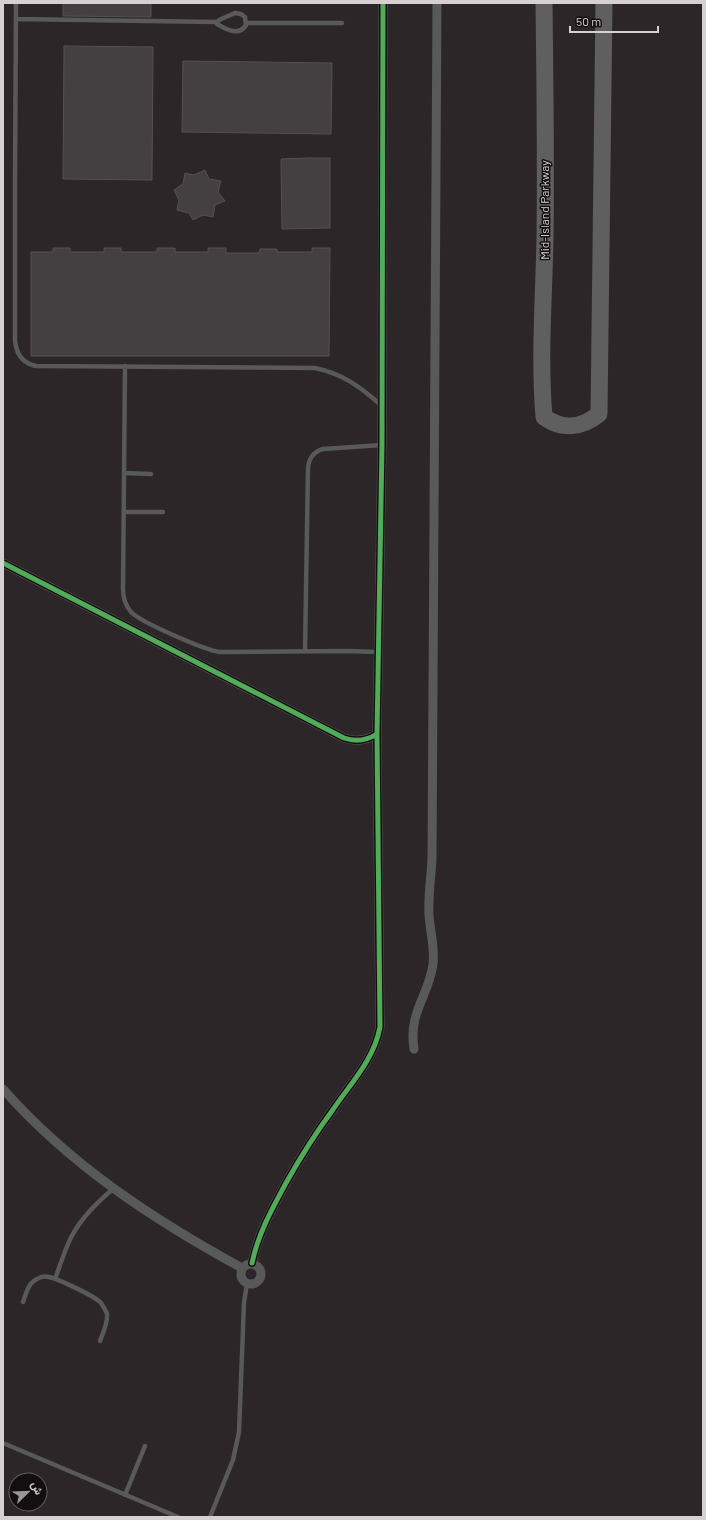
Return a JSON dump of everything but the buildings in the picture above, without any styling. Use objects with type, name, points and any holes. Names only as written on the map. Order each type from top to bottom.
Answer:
[{"type":"highway","name":"Mid-Island Parkway","points":[[544,3],[545,235],[541,362],[544,416],[556,424],[571,426],[585,423],[599,414],[604,3]]},
{"type":"street","points":[[252,1263],[257,1241],[272,1208],[315,1135],[368,1061],[376,1044],[380,1019],[377,734],[382,445],[383,3]]},
{"type":"street","points":[[414,1049],[412,1031],[414,1021],[431,975],[434,957],[429,910],[432,851],[437,3]]},
{"type":"street","points":[[3,563],[344,738],[351,740],[364,740],[377,734]]},
{"type":"street","points":[[3,1089],[36,1124],[113,1189],[163,1223],[242,1268]]},
{"type":"street","points":[[252,1263],[259,1268],[261,1276],[255,1283],[247,1283],[241,1277],[242,1268],[246,1264],[252,1263]]},
{"type":"lane","points":[[16,3],[16,346],[17,352],[25,362],[36,366],[315,368],[342,376],[354,383],[381,404]]},
{"type":"lane","points":[[16,19],[217,22],[232,14],[238,13],[244,15],[247,23]]},
{"type":"lane","points":[[217,22],[219,25],[236,32],[243,30],[247,23]]},
{"type":"lane","points":[[247,23],[342,23]]},
{"type":"lane","points":[[126,366],[123,595],[128,606],[136,615],[200,646],[219,652],[378,652]]},
{"type":"lane","points":[[305,651],[308,463],[313,454],[323,448],[382,445]]},
{"type":"lane","points":[[124,473],[151,474]]},
{"type":"lane","points":[[124,512],[163,512]]},
{"type":"lane","points":[[55,1279],[68,1243],[74,1232],[88,1213],[113,1189]]},
{"type":"lane","points":[[23,1302],[33,1281],[46,1277],[55,1279],[92,1297],[101,1304],[106,1314],[107,1320],[100,1341]]},
{"type":"lane","points":[[210,1517],[231,1467],[239,1432],[244,1303],[247,1283]]},
{"type":"lane","points":[[3,1443],[178,1517]]},
{"type":"lane","points":[[125,1495],[146,1446]]},
{"type":"cycle path","points":[[252,1263],[262,1232],[286,1183],[302,1155],[367,1061],[377,1039],[380,1027],[377,734],[382,445],[383,3]]},
{"type":"cycle path","points":[[3,563],[344,738],[361,740],[377,734]]}]
